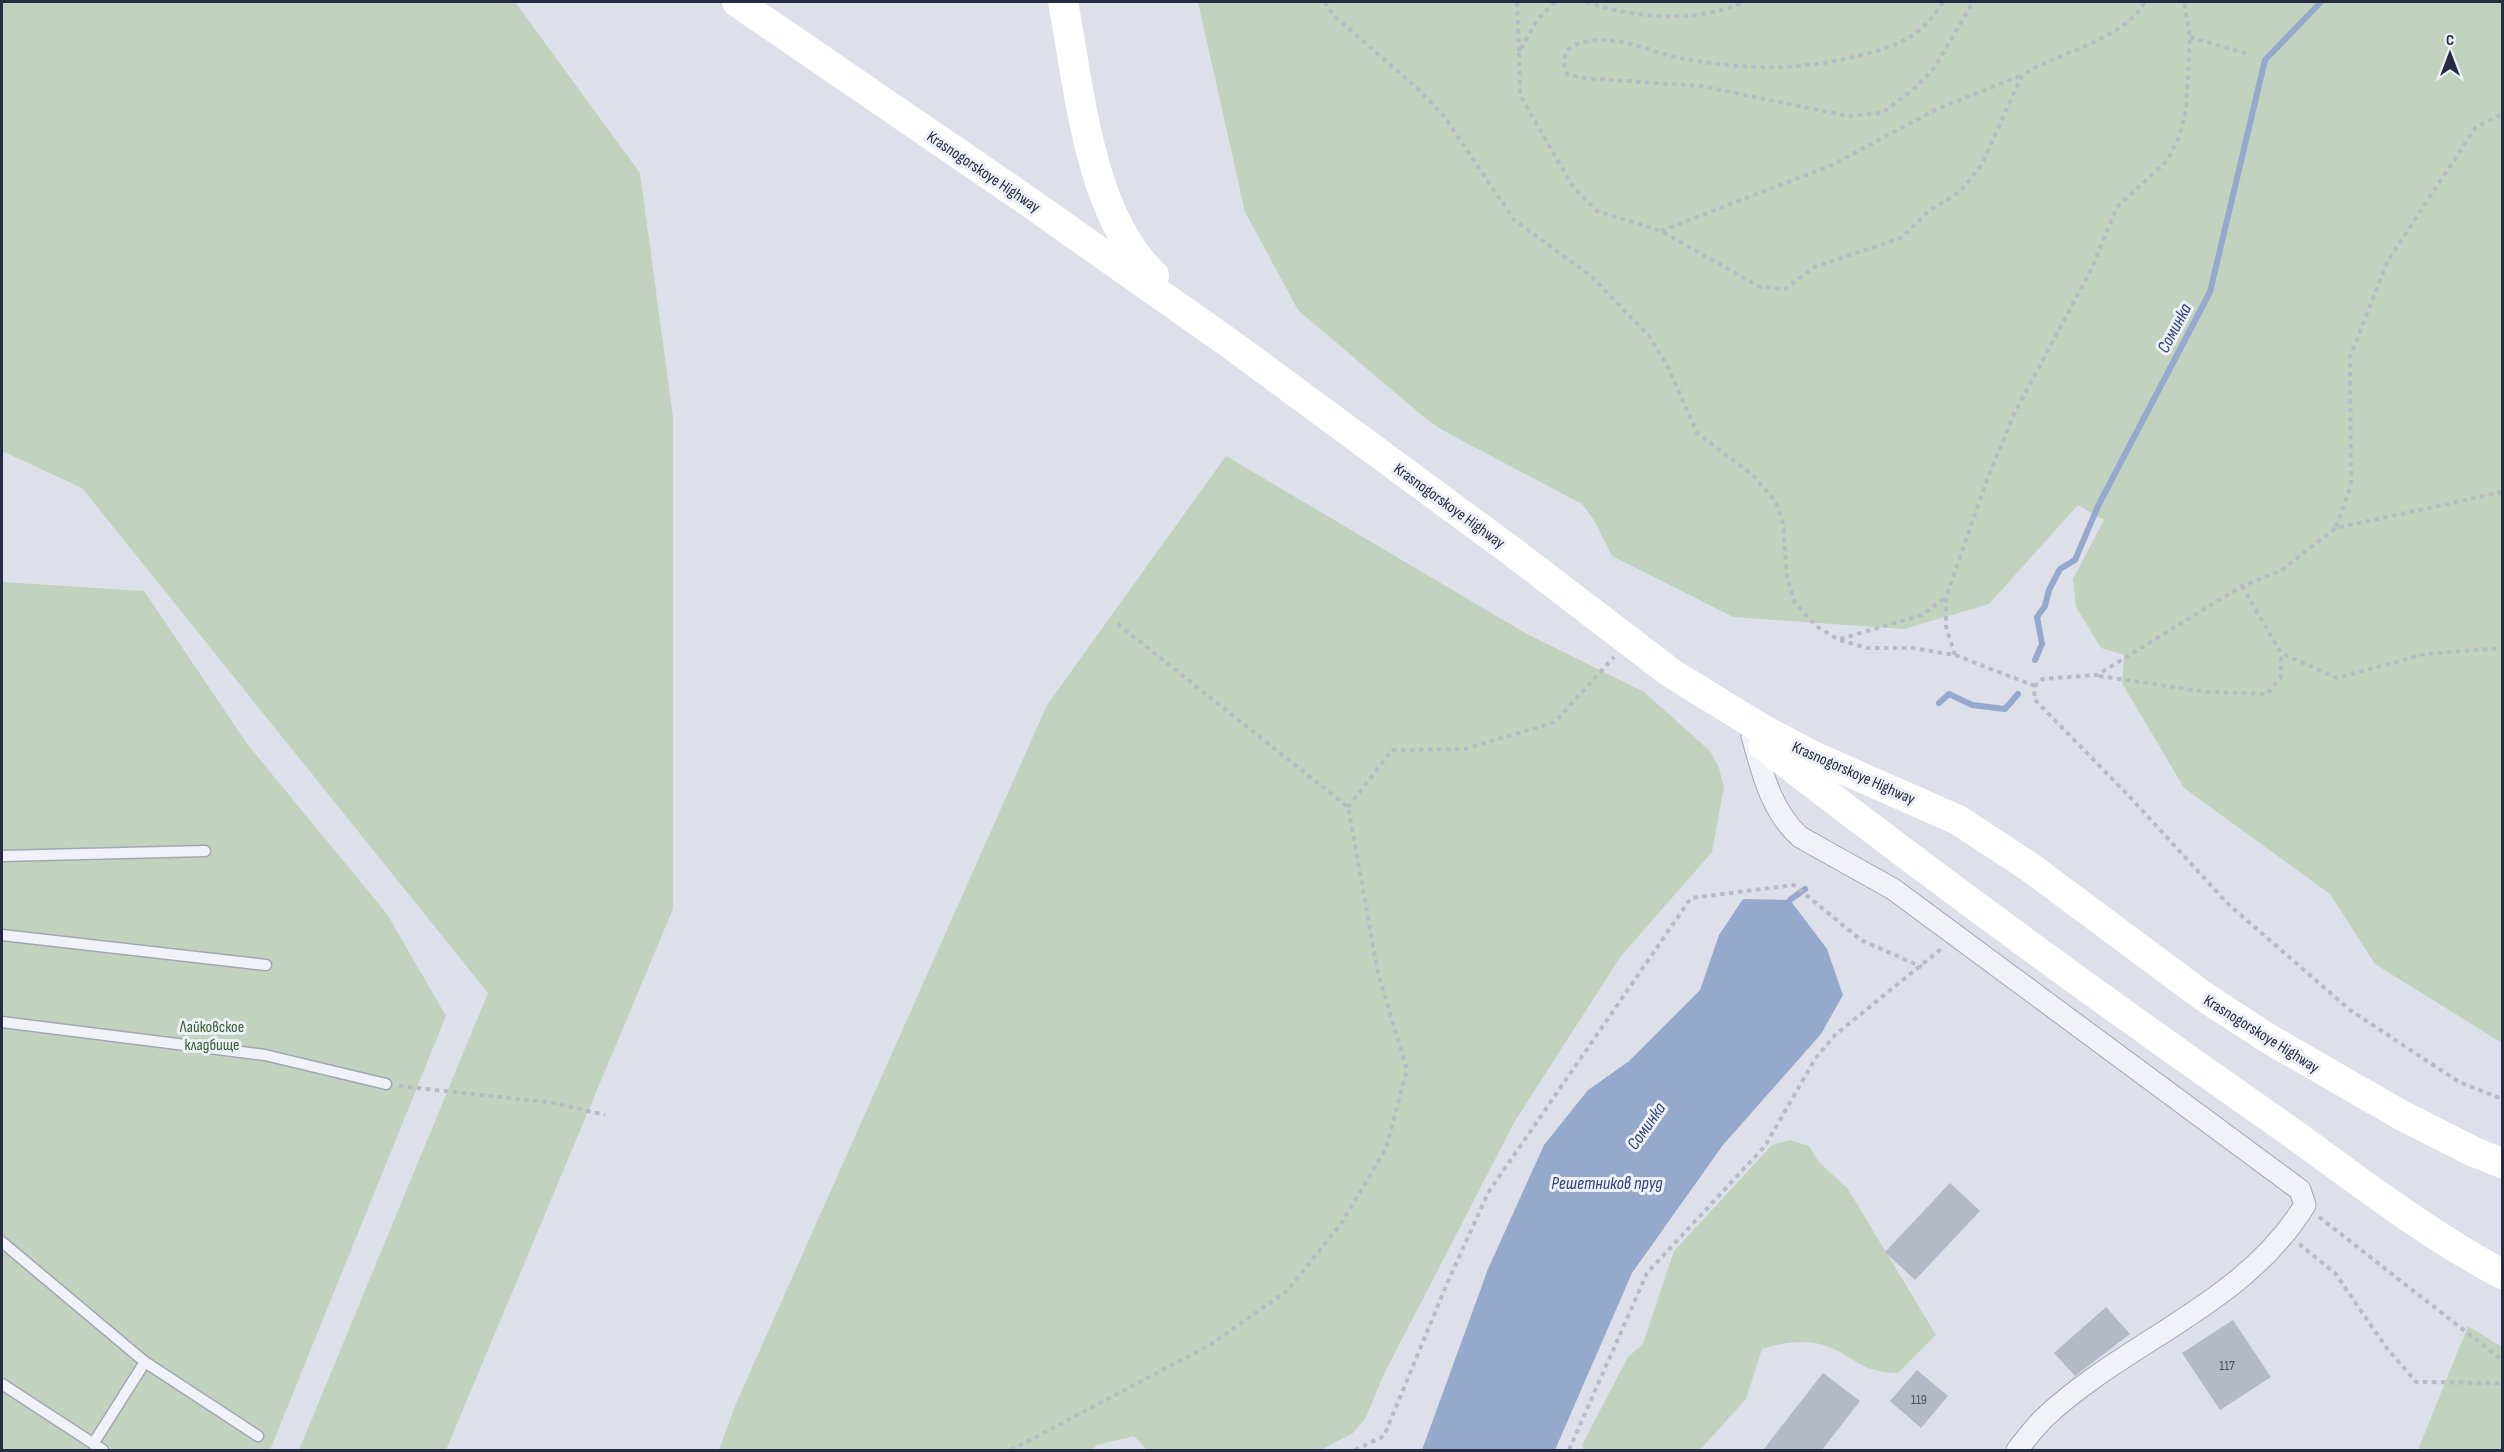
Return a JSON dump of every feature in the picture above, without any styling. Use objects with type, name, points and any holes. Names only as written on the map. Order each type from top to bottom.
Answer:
[{"type":"main road","name":"Krasnogorskoye Highway","points":[[736,2],[1076,234],[1229,343],[1510,549],[1671,673],[1762,729],[1813,756],[1921,802],[1974,831],[2031,868],[2203,996],[2270,1040],[2401,1115],[2474,1152],[2502,1163]]},
{"type":"main road","name":"Krasnogorskoye Highway","points":[[1064,2],[1092,155],[1114,222],[1136,259],[1229,343]]},
{"type":"main road","points":[[1076,234],[1093,238],[1103,234],[1114,222]]},
{"type":"main road","points":[[1671,673],[1893,846],[2162,1044],[2436,1234],[2502,1274]]},
{"type":"street","points":[[1752,736],[1773,800],[1789,827],[1800,837],[1893,889],[2300,1190],[2304,1206],[2261,1261],[2177,1325],[2106,1371],[2043,1419],[2017,1450]]},
{"type":"lane","points":[[2,856],[205,851]]},
{"type":"lane","points":[[2,936],[266,965]]},
{"type":"lane","points":[[2,1022],[265,1055],[386,1084]]},
{"type":"lane","points":[[2,1242],[145,1362],[258,1436]]},
{"type":"lane","points":[[93,1444],[145,1362]]},
{"type":"lane","points":[[2,1384],[104,1450]]},
{"type":"path","points":[[1325,2],[1333,15],[1417,88],[1444,116],[1477,161],[1514,220],[1590,275],[1649,336],[1669,369],[1697,433],[1753,475],[1776,502],[1783,523],[1787,577],[1795,603],[1816,626],[1839,640],[1867,648],[1912,648],[1955,655],[2035,686]]},
{"type":"path","points":[[1517,2],[1520,95],[1573,188],[1597,212],[1661,231],[1758,286],[1785,289],[1814,267],[1901,238],[1930,210],[1960,192],[1982,164],[2022,75]]},
{"type":"path","points":[[1519,52],[1537,20],[1555,2]]},
{"type":"path","points":[[1586,2],[1642,16],[1686,16],[1745,2]]},
{"type":"path","points":[[1943,2],[1930,23],[1907,39],[1872,52],[1822,65],[1782,68],[1731,65],[1683,59],[1640,46],[1603,41],[1576,44],[1565,54],[1563,63],[1567,74],[1582,78],[1701,86],[1848,116],[1882,113],[1915,88],[1935,67],[1973,2]]},
{"type":"path","points":[[1661,231],[1832,165],[1935,110],[2022,75],[2116,30],[2137,15],[2145,2]]},
{"type":"path","points":[[1955,655],[1946,627],[1946,597],[2014,414],[2091,270],[2118,207],[2167,161],[2179,137],[2186,110],[2190,36],[2184,2]]},
{"type":"path","points":[[2190,36],[2251,55]]},
{"type":"path","points":[[2336,528],[2351,485],[2350,357],[2387,262],[2476,127],[2502,114]]},
{"type":"path","points":[[2097,675],[2242,586],[2280,571],[2336,528],[2502,492]]},
{"type":"path","points":[[2242,586],[2281,653],[2281,677],[2267,694],[2207,692],[2097,675],[2042,679],[2035,686],[2034,699],[2129,796],[2227,903],[2350,1010],[2458,1082],[2502,1100]]},
{"type":"path","points":[[1839,640],[1922,615],[1946,597]]},
{"type":"path","points":[[1011,1450],[1210,1345],[1287,1291],[1341,1224],[1386,1148],[1407,1070],[1378,973],[1348,807],[1114,621]]},
{"type":"path","points":[[1348,807],[1392,750],[1465,749],[1555,723],[1629,641]]},
{"type":"path","points":[[2281,653],[2337,678],[2425,654],[2502,648]]},
{"type":"path","points":[[1355,1450],[1384,1436],[1488,1193],[1691,898],[1794,885],[1861,939],[1922,967]]},
{"type":"path","points":[[1569,1450],[1647,1273],[1765,1146],[1815,1059],[1835,1035],[1922,967],[1943,947]]},
{"type":"path","points":[[386,1084],[555,1103],[605,1115]]},
{"type":"path","points":[[2304,1206],[2502,1360]]},
{"type":"path","points":[[2284,1233],[2335,1273],[2386,1347],[2416,1382],[2502,1383]]},
{"type":"green space","points":[[2,2],[515,2],[640,173],[673,417],[673,909],[446,1450],[299,1450],[488,993],[82,488],[2,451]]},
{"type":"green space","points":[[1198,2],[2502,2],[2502,1043],[2375,964],[2330,894],[2184,788],[2122,683],[2124,655],[2101,648],[2076,607],[2073,579],[2104,520],[2078,505],[1989,604],[1904,629],[1733,617],[1612,556],[1594,520],[1582,504],[1444,431],[1426,419],[1298,310],[1245,212]]},
{"type":"green space","points":[[1226,456],[1527,634],[1644,692],[1710,751],[1719,768],[1724,787],[1712,852],[1621,956],[1515,1121],[1384,1374],[1366,1417],[1353,1433],[1321,1450],[1147,1450],[1134,1436],[1097,1445],[1092,1450],[719,1450],[735,1406],[1047,705]]},
{"type":"green space","name":"Лайковское кладбище","points":[[2,582],[144,591],[248,745],[387,914],[446,1016],[270,1450],[2,1450]]},
{"type":"green space","points":[[1790,1140],[1809,1146],[1819,1162],[1848,1189],[1936,1335],[1898,1373],[1866,1367],[1834,1349],[1815,1343],[1792,1342],[1762,1349],[1746,1399],[1700,1450],[1583,1450],[1582,1445],[1628,1357],[1643,1344],[1674,1251],[1772,1145]]},
{"type":"green space","points":[[2468,1326],[2502,1347],[2502,1450],[2418,1450]]},
{"type":"water","name":"Решетников пруд","points":[[1743,899],[1790,900],[1827,949],[1843,995],[1821,1034],[1723,1145],[1632,1273],[1555,1450],[1422,1450],[1488,1269],[1544,1145],[1588,1090],[1628,1062],[1700,990],[1719,935]]},
{"type":"building","points":[[1950,1183],[1980,1211],[1915,1280],[1885,1252]]},
{"type":"building","points":[[2106,1307],[2130,1334],[2075,1376],[2054,1353]]},
{"type":"building","points":[[2233,1320],[2271,1377],[2220,1410],[2182,1353]]},
{"type":"building","points":[[1917,1370],[1948,1396],[1921,1428],[1890,1401]]},
{"type":"building","points":[[1823,1373],[1860,1401],[1822,1450],[1763,1450]]},
{"type":"waterway","name":"Соминка","points":[[2035,660],[2042,644],[2037,617],[2045,606],[2049,590],[2060,569],[2075,560],[2099,504],[2210,292],[2265,60],[2321,2]]},
{"type":"waterway","name":"Соминка","points":[[1939,703],[1949,694],[1972,705],[2005,709],[2018,694]]},
{"type":"waterway","name":"Соминка","points":[[1788,905],[1790,900],[1805,889]]}]
